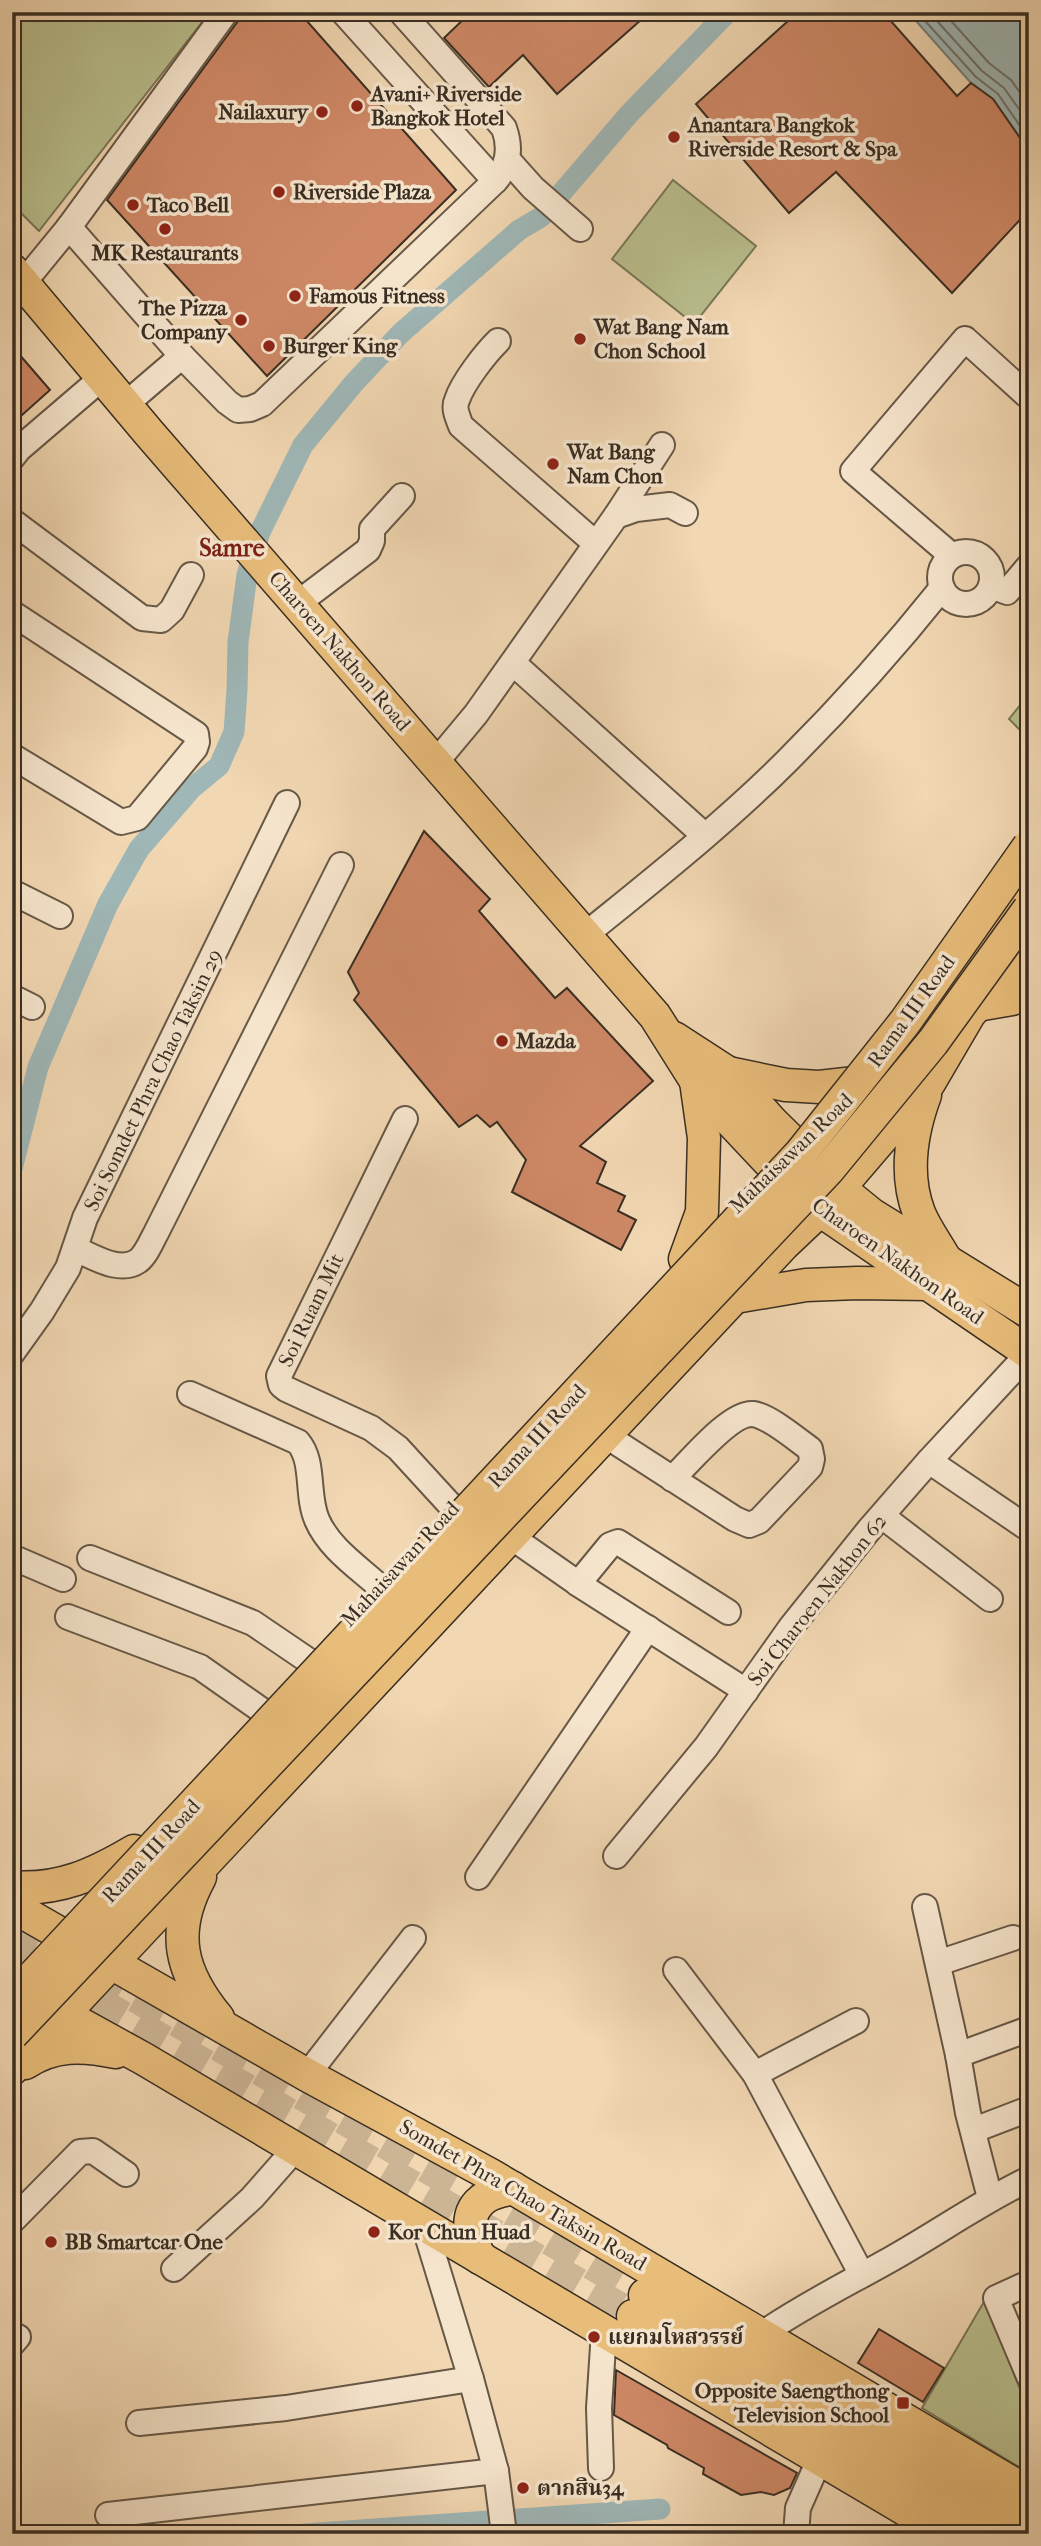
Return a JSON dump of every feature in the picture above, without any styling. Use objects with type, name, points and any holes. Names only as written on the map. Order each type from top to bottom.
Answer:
[{"type":"main road","name":"Charoen Nakhon Road","points":[[18,276],[655,1016],[696,1081],[773,1166],[830,1199],[936,1271],[1029,1353]]},
{"type":"main road","name":"Rama III Road","points":[[15,2025],[801,1153],[905,1022],[1029,845]]},
{"type":"main road","points":[[910,1047],[1029,875]]},
{"type":"main road","name":"Rama III Road","points":[[15,2025],[828,1170],[933,1042],[1029,909]]},
{"type":"main road","name":"Mahaisawan Road","points":[[12,2070],[783,1245],[830,1199],[929,1083],[973,1009],[1029,950]]},
{"type":"main road","points":[[973,1009],[1012,999],[1029,989]]},
{"type":"main road","name":"Mahaisawan Road","points":[[12,1983],[309,1661],[773,1166],[864,1082],[910,1047],[973,1009]]},
{"type":"main road","name":"Charoen Nakhon Road","points":[[667,1033],[728,1073],[796,1145],[830,1199]]},
{"type":"main road","points":[[728,1073],[786,1086],[819,1087],[864,1082]]},
{"type":"main road","points":[[685,1259],[702,1212],[704,1138],[696,1081]]},
{"type":"main road","points":[[735,1297],[806,1285],[857,1283],[936,1271],[910,1183],[910,1155],[915,1122],[929,1083]]},
{"type":"main road","name":"Charoen Nakhon Road","points":[[936,1271],[1029,1312]]},
{"type":"main road","points":[[12,1887],[37,1888],[71,1882],[103,1869],[134,1851]]},
{"type":"main road","points":[[214,1852],[192,1892],[182,1924],[182,1950],[188,1973],[200,1997],[225,2026]]},
{"type":"main road","name":"Somdet Phra Chao Taksin Road","points":[[12,1906],[307,2075],[513,2188],[1029,2493]]},
{"type":"main road","points":[[12,1983],[820,2458],[919,2526],[947,2534]]},
{"type":"main road","points":[[12,2070],[37,2055],[64,2046],[92,2047],[144,2059]]},
{"type":"main road","points":[[481,2258],[471,2242],[470,2218],[486,2197],[513,2188]]},
{"type":"main road","name":"Somdet Phra Chao Taksin Road","points":[[1004,2534],[639,2305],[1029,2521]]},
{"type":"street","points":[[18,276],[69,227],[226,12]]},
{"type":"street","points":[[344,12],[495,181]]},
{"type":"street","points":[[69,227],[182,356],[228,402],[238,410],[262,404],[356,301],[404,255],[495,181],[502,174],[508,160],[509,142],[504,128],[401,12]]},
{"type":"street","points":[[508,160],[533,188],[580,229]]},
{"type":"street","points":[[951,555],[853,471],[965,339],[1029,397]]},
{"type":"street","points":[[498,341],[475,370],[456,401],[456,413],[461,426],[595,543]]},
{"type":"street","points":[[126,404],[182,356]]},
{"type":"street","points":[[12,458],[103,377]]},
{"type":"street","points":[[436,762],[476,714],[513,663],[662,445]]},
{"type":"street","points":[[294,597],[368,550],[372,541],[372,529],[402,496]]},
{"type":"street","points":[[616,516],[636,509],[670,505],[685,513]]},
{"type":"street","points":[[12,521],[142,618],[161,620],[172,610],[191,575]]},
{"type":"street","points":[[967,551],[982,556],[991,570],[991,586],[987,594],[972,604],[954,602],[942,589],[940,570],[951,555],[967,551]]},
{"type":"street","points":[[991,586],[1007,592],[1029,566]]},
{"type":"street","points":[[585,934],[704,835],[787,760],[942,589]]},
{"type":"street","points":[[12,613],[196,734],[197,742],[195,748],[137,818],[130,822],[121,822],[12,756]]},
{"type":"street","points":[[513,663],[704,835]]},
{"type":"street","name":"Soi Somdet Phra Chao Taksin 29","points":[[12,1353],[55,1290],[75,1249],[85,1218],[287,803]]},
{"type":"street","points":[[75,1249],[115,1265],[127,1266],[140,1260],[341,865]]},
{"type":"street","points":[[12,892],[60,916]]},
{"type":"street","name":"Soi Ruam Mit","points":[[405,1119],[279,1376],[286,1389],[371,1429],[389,1441],[453,1508]]},
{"type":"street","name":"Soi Charoen Nakhon 62","points":[[616,1856],[706,1747],[791,1627],[882,1516],[1029,1353]]},
{"type":"street","points":[[190,1394],[298,1442],[304,1450],[311,1500],[317,1521],[334,1546],[380,1587]]},
{"type":"street","points":[[605,1435],[672,1479],[735,1519],[748,1525],[759,1521],[810,1467],[810,1448],[765,1419],[752,1414],[732,1420],[672,1479]]},
{"type":"street","points":[[929,1461],[1029,1529]]},
{"type":"street","points":[[882,1516],[990,1599]]},
{"type":"street","points":[[510,1536],[578,1584],[746,1690]]},
{"type":"street","points":[[578,1584],[610,1545],[618,1542],[728,1612]]},
{"type":"street","points":[[12,1556],[63,1580]]},
{"type":"street","points":[[90,1558],[253,1623],[309,1661]]},
{"type":"street","points":[[68,1617],[200,1667],[264,1712]]},
{"type":"street","points":[[478,1877],[648,1628]]},
{"type":"street","points":[[925,1907],[958,2054],[968,2113],[990,2198]]},
{"type":"street","points":[[307,2075],[413,1938]]},
{"type":"street","points":[[938,1963],[1013,1938]]},
{"type":"street","points":[[676,1970],[755,2074],[862,2275]]},
{"type":"street","points":[[755,2074],[856,2021]]},
{"type":"street","points":[[958,2054],[1029,2029]]},
{"type":"street","points":[[974,2130],[1029,2109]]},
{"type":"street","points":[[174,2269],[252,2198],[296,2148]]},
{"type":"street","points":[[12,2221],[80,2152],[93,2151],[126,2174]]},
{"type":"street","points":[[762,2334],[798,2309],[862,2275],[990,2198],[1029,2179]]},
{"type":"street","points":[[424,2225],[496,2471],[503,2522]]},
{"type":"street","points":[[1028,2372],[996,2298],[1029,2283]]},
{"type":"street","points":[[601,2468],[599,2408],[604,2332]]},
{"type":"street","points":[[139,2423],[286,2407],[471,2379]]},
{"type":"street","points":[[796,2534],[797,2508],[820,2458]]},
{"type":"street","points":[[108,2515],[496,2471]]},
{"type":"green space","points":[[12,12],[210,12],[39,231],[12,204]]},
{"type":"green space","points":[[673,180],[756,246],[694,324],[612,259]]},
{"type":"green space","points":[[1029,694],[1029,739],[1009,719]]},
{"type":"green space","points":[[985,2300],[1029,2412],[1029,2473],[922,2408]]},
{"type":"water","points":[[908,12],[1029,12],[1029,151],[993,99],[971,83]]},
{"type":"building","name":"Riverside Plaza","points":[[241,12],[299,12],[456,190],[267,376],[107,200],[238,21]]},
{"type":"building","points":[[471,12],[650,12],[557,94],[523,55],[489,87],[444,38]]},
{"type":"building","points":[[798,12],[883,12],[957,96],[971,83],[993,99],[1029,151],[1029,210],[952,293],[836,172],[789,213],[696,104]]},
{"type":"building","points":[[12,346],[50,390],[12,424]]},
{"type":"building","name":"Mazda","points":[[424,831],[490,899],[479,911],[555,998],[567,988],[653,1081],[580,1146],[606,1162],[597,1183],[625,1196],[618,1211],[636,1220],[621,1250],[512,1192],[526,1160],[497,1122],[490,1127],[477,1115],[459,1127],[354,1000],[359,993],[348,972]]},
{"type":"building","points":[[879,2329],[944,2368],[923,2402],[858,2363]]},
{"type":"building","points":[[616,2370],[797,2473],[790,2488],[774,2495],[761,2492],[741,2495],[703,2474],[704,2468],[614,2415]]},
{"type":"waterway","points":[[12,1169],[38,1067],[108,904],[139,849],[191,789],[219,766],[234,732],[238,642],[247,575],[260,532],[303,445],[354,383],[401,333],[519,230],[541,217],[629,114],[728,12]]},
{"type":"waterway","points":[[304,2534],[660,2509]]},
{"type":"tunnel","points":[[12,1924],[645,2295]]},
{"type":"tunnel","points":[[12,1952],[633,2316]]},
{"type":"place","name":"Avani+ Riverside Bangkok Hotel","points":[[357,106]]},
{"type":"place","name":"Nailaxury","points":[[322,112]]},
{"type":"place","name":"Anantara Bangkok Riverside Resort & Spa","points":[[674,137]]},
{"type":"place","name":"Riverside Plaza","points":[[279,192]]},
{"type":"place","name":"Taco Bell","points":[[133,205]]},
{"type":"place","name":"MK Restaurants","points":[[165,229]]},
{"type":"place","name":"Famous Fitness","points":[[295,296]]},
{"type":"place","name":"The Pizza Company","points":[[241,320]]},
{"type":"place","name":"Wat Bang Nam Chon School","points":[[580,339]]},
{"type":"place","name":"Burger King","points":[[269,346]]},
{"type":"place","name":"Wat Bang Nam Chon","points":[[553,464]]},
{"type":"place","name":"Mazda","points":[[502,1041]]},
{"type":"place","name":"Kor Chun Huad","points":[[374,2232]]},
{"type":"place","name":"BB Smartcar One","points":[[51,2242]]},
{"type":"place","name":"แยกมโหสวรรย์","points":[[594,2337]]},
{"type":"place","name":"Opposite Saengthong Television School","points":[[903,2403]]},
{"type":"place","name":"ตากสิน34","points":[[523,2488]]},
{"type":"district","name":"Samre","points":[[232,548]]}]
